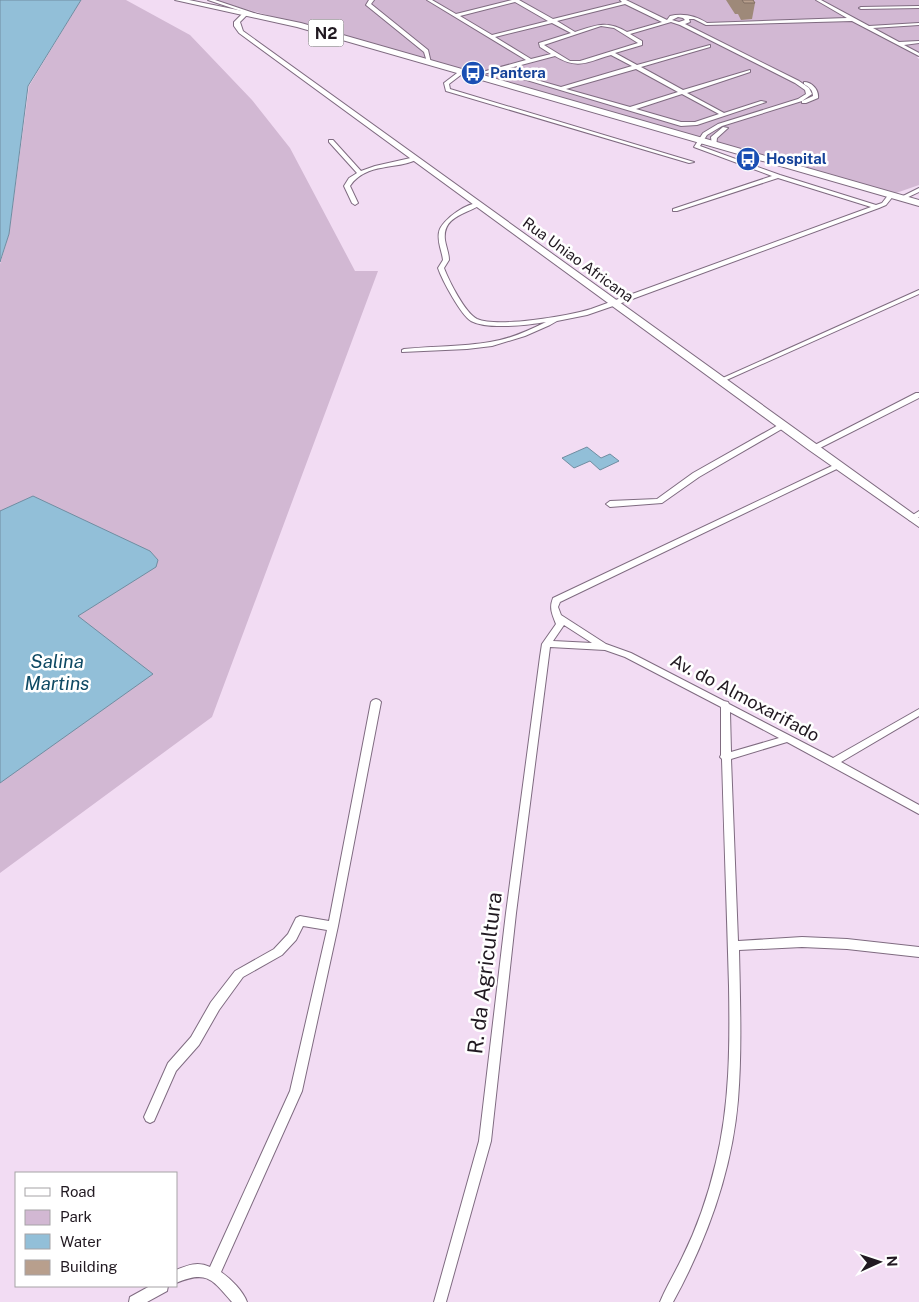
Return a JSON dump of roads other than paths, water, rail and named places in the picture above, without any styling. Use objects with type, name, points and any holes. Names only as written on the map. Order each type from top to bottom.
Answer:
[{"type":"main road","name":"N2","points":[[179,0],[269,18],[478,75],[714,145],[891,195],[905,196],[919,203]]},
{"type":"main road","name":"Rua Uniao Africana","points":[[245,14],[237,22],[241,32],[782,426],[917,519]]},
{"type":"main road","points":[[663,130],[696,134],[712,132],[720,141],[739,152]]},
{"type":"street","points":[[210,0],[269,18]]},
{"type":"street","points":[[372,0],[368,4],[421,46],[426,51],[429,62]]},
{"type":"street","points":[[429,0],[531,61]]},
{"type":"street","points":[[455,16],[516,0],[574,33]]},
{"type":"street","points":[[818,0],[919,55]]},
{"type":"street","points":[[491,37],[624,1],[668,22]]},
{"type":"street","points":[[861,8],[916,9]]},
{"type":"street","points":[[626,34],[668,22],[685,21],[695,18],[706,24],[855,20]]},
{"type":"street","points":[[685,21],[797,82],[807,89],[809,94],[800,100],[720,125],[700,141],[697,145],[700,149],[877,207]]},
{"type":"street","points":[[685,21],[802,80],[816,92],[816,97],[810,100],[712,132]]},
{"type":"street","points":[[869,27],[919,24]]},
{"type":"street","points":[[601,25],[609,25],[640,42],[640,44],[580,63],[569,62],[541,44],[574,33],[601,25]]},
{"type":"street","points":[[898,44],[919,42]]},
{"type":"street","points":[[560,89],[708,46]]},
{"type":"street","points":[[478,75],[556,54]]},
{"type":"street","points":[[613,54],[724,115]]},
{"type":"street","points":[[498,70],[688,124],[695,124],[764,102]]},
{"type":"street","points":[[463,71],[446,84],[448,90],[691,162]]},
{"type":"street","points":[[631,109],[748,71]]},
{"type":"street","points":[[712,132],[714,145]]},
{"type":"street","points":[[331,141],[360,173]]},
{"type":"street","points":[[355,203],[347,186],[350,180],[360,173],[416,158]]},
{"type":"street","points":[[675,210],[778,176]]},
{"type":"street","points":[[905,196],[919,190]]},
{"type":"street","points":[[479,204],[452,216],[441,234],[446,260],[441,268],[450,288],[468,314],[475,320],[494,323],[561,318],[583,314],[877,207],[884,204],[891,195]]},
{"type":"street","points":[[905,196],[919,198]]},
{"type":"street","points":[[720,381],[919,292]]},
{"type":"street","points":[[404,351],[478,346],[504,341],[534,331],[561,318]]},
{"type":"street","points":[[813,448],[919,395]]},
{"type":"street","points":[[610,504],[658,501],[696,475],[782,426]]},
{"type":"street","points":[[546,644],[560,624],[554,607],[556,600],[838,466]]},
{"type":"street","points":[[559,617],[605,647]]},
{"type":"street","name":"Av. do Almoxarifado","points":[[546,644],[605,647],[628,655],[725,704],[919,810]]},
{"type":"street","name":"R. da Agricultura","points":[[440,1302],[485,1141],[511,913],[546,644]]},
{"type":"street","points":[[214,1273],[296,1091],[334,926],[376,702]]},
{"type":"street","points":[[666,1302],[685,1270],[708,1209],[727,1140],[736,1073],[734,946],[725,757],[725,704]]},
{"type":"street","points":[[832,762],[919,712]]},
{"type":"street","points":[[725,757],[787,739]]},
{"type":"street","points":[[150,1117],[172,1067],[195,1041],[215,1006],[239,974],[278,952],[292,937],[300,921],[306,920],[334,926]]},
{"type":"street","points":[[734,946],[802,942],[848,944],[919,952]]},
{"type":"street","points":[[178,1276],[196,1269],[214,1273],[241,1302]]},
{"type":"street","points":[[135,1302],[160,1287]]},
{"type":"water","points":[[0,0],[81,0],[28,86],[9,234],[0,262]]},
{"type":"water","points":[[587,447],[601,458],[610,454],[619,461],[600,470],[590,461],[574,468],[562,458]]},
{"type":"water","name":"Salina Martins","points":[[33,496],[150,551],[158,560],[156,567],[78,616],[153,674],[0,783],[0,511]]},
{"type":"place","name":"Pantera","points":[[473,73]]},
{"type":"place","name":"Hospital","points":[[748,159]]}]
